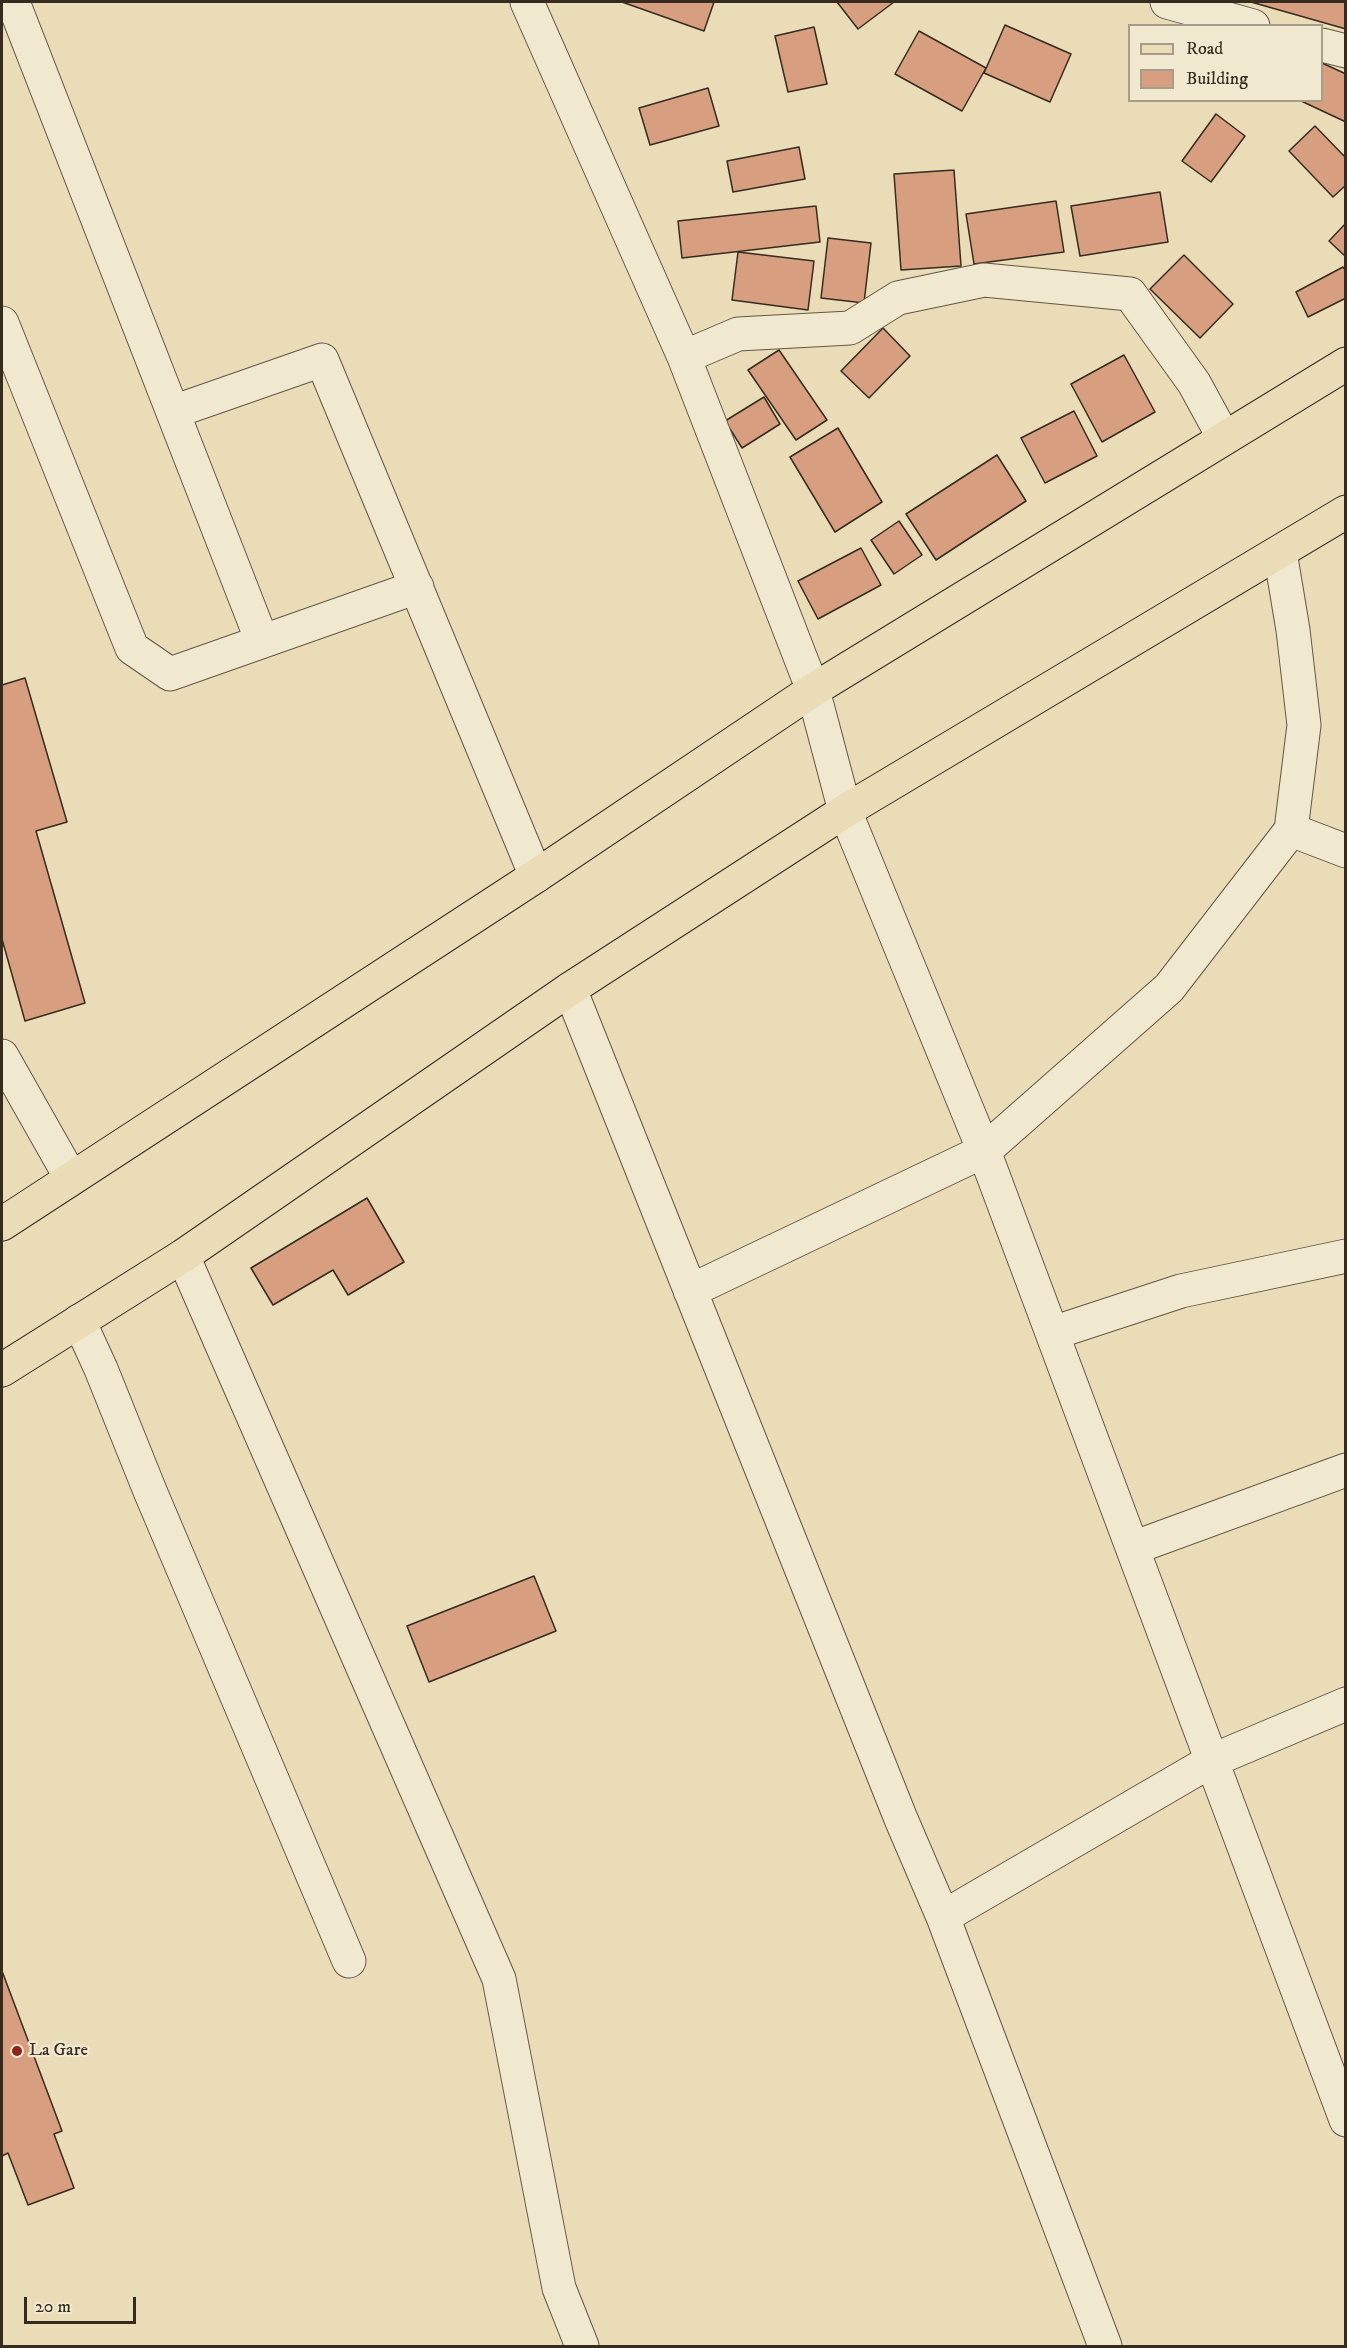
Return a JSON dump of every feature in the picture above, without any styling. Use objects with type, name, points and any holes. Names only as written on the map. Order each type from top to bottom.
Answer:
[{"type":"main road","points":[[2,1224],[536,876],[813,690],[1346,364]]},
{"type":"main road","points":[[2,1370],[183,1256],[570,989],[845,811],[1346,512]]},
{"type":"street","points":[[13,2],[262,641]]},
{"type":"street","points":[[527,2],[684,357],[813,690],[845,811],[984,1151],[1345,2116]]},
{"type":"street","points":[[1167,2],[1246,24]]},
{"type":"street","points":[[1323,45],[1346,51]]},
{"type":"street","points":[[684,357],[738,334],[850,328],[898,298],[984,280],[1130,294],[1194,383],[1224,438]]},
{"type":"street","points":[[2,323],[132,648],[171,674],[417,587]]},
{"type":"street","points":[[172,412],[322,360],[536,876]]},
{"type":"street","points":[[690,1291],[984,1151],[1169,988],[1291,830],[1304,725],[1293,630],[1280,552]]},
{"type":"street","points":[[1291,830],[1346,851]]},
{"type":"street","points":[[570,989],[897,1808],[943,1917],[1105,2346]]},
{"type":"street","points":[[2,1056],[71,1178]]},
{"type":"street","points":[[183,1256],[499,1978],[559,2288],[582,2346]]},
{"type":"street","points":[[1053,1333],[1181,1291],[1346,1256]]},
{"type":"street","points":[[79,1321],[349,1961]]},
{"type":"street","points":[[1133,1548],[1346,1470]]},
{"type":"street","points":[[943,1917],[1211,1761],[1346,1704]]},
{"type":"building","points":[[622,2],[714,2],[704,31]]},
{"type":"building","points":[[837,2],[894,2],[858,29]]},
{"type":"building","points":[[1251,2],[1346,2],[1346,29]]},
{"type":"building","points":[[1005,25],[1071,54],[1050,102],[984,73]]},
{"type":"building","points":[[814,27],[827,84],[788,92],[775,36]]},
{"type":"building","points":[[919,31],[986,68],[962,111],[895,74]]},
{"type":"building","points":[[1323,63],[1346,74],[1346,122],[1303,102],[1323,102]]},
{"type":"building","points":[[708,88],[719,126],[650,145],[639,108]]},
{"type":"building","points":[[1216,114],[1245,136],[1211,182],[1182,161]]},
{"type":"building","points":[[1315,126],[1346,158],[1346,185],[1333,197],[1289,151]]},
{"type":"building","points":[[799,147],[805,179],[733,192],[727,161]]},
{"type":"building","points":[[954,170],[961,266],[901,270],[894,174]]},
{"type":"building","points":[[1160,192],[1168,242],[1080,256],[1071,206]]},
{"type":"building","points":[[1056,201],[1064,252],[974,264],[966,214]]},
{"type":"building","points":[[816,206],[820,242],[682,258],[678,221]]},
{"type":"building","points":[[1346,223],[1346,257],[1329,241]]},
{"type":"building","points":[[828,238],[871,243],[864,303],[821,298]]},
{"type":"building","points":[[738,252],[814,261],[808,310],[732,300]]},
{"type":"building","points":[[1184,255],[1233,304],[1200,338],[1150,289]]},
{"type":"building","points":[[1343,267],[1346,271],[1346,298],[1308,317],[1296,292]]},
{"type":"building","points":[[883,328],[910,356],[869,398],[841,371]]},
{"type":"building","points":[[779,350],[827,420],[796,440],[748,370]]},
{"type":"building","points":[[1124,355],[1155,412],[1102,442],[1071,384]]},
{"type":"building","points":[[764,397],[780,424],[742,448],[725,421]]},
{"type":"building","points":[[1074,411],[1097,456],[1045,483],[1021,438]]},
{"type":"building","points":[[838,428],[882,502],[835,532],[790,457]]},
{"type":"building","points":[[997,455],[1026,501],[936,560],[906,514]]},
{"type":"building","points":[[899,521],[922,555],[894,574],[871,540]]},
{"type":"building","points":[[861,548],[881,585],[818,619],[798,581]]},
{"type":"building","points":[[25,678],[67,822],[36,831],[85,1003],[25,1021],[2,939],[2,685]]},
{"type":"building","points":[[367,1198],[404,1262],[348,1295],[333,1270],[273,1305],[251,1268]]},
{"type":"building","points":[[534,1576],[556,1631],[429,1682],[407,1626]]},
{"type":"building","name":"La Gare","points":[[2,1971],[62,2131],[54,2134],[74,2188],[28,2205],[8,2153],[2,2156]]},
{"type":"place","name":"La Gare","points":[[17,2051]]}]
